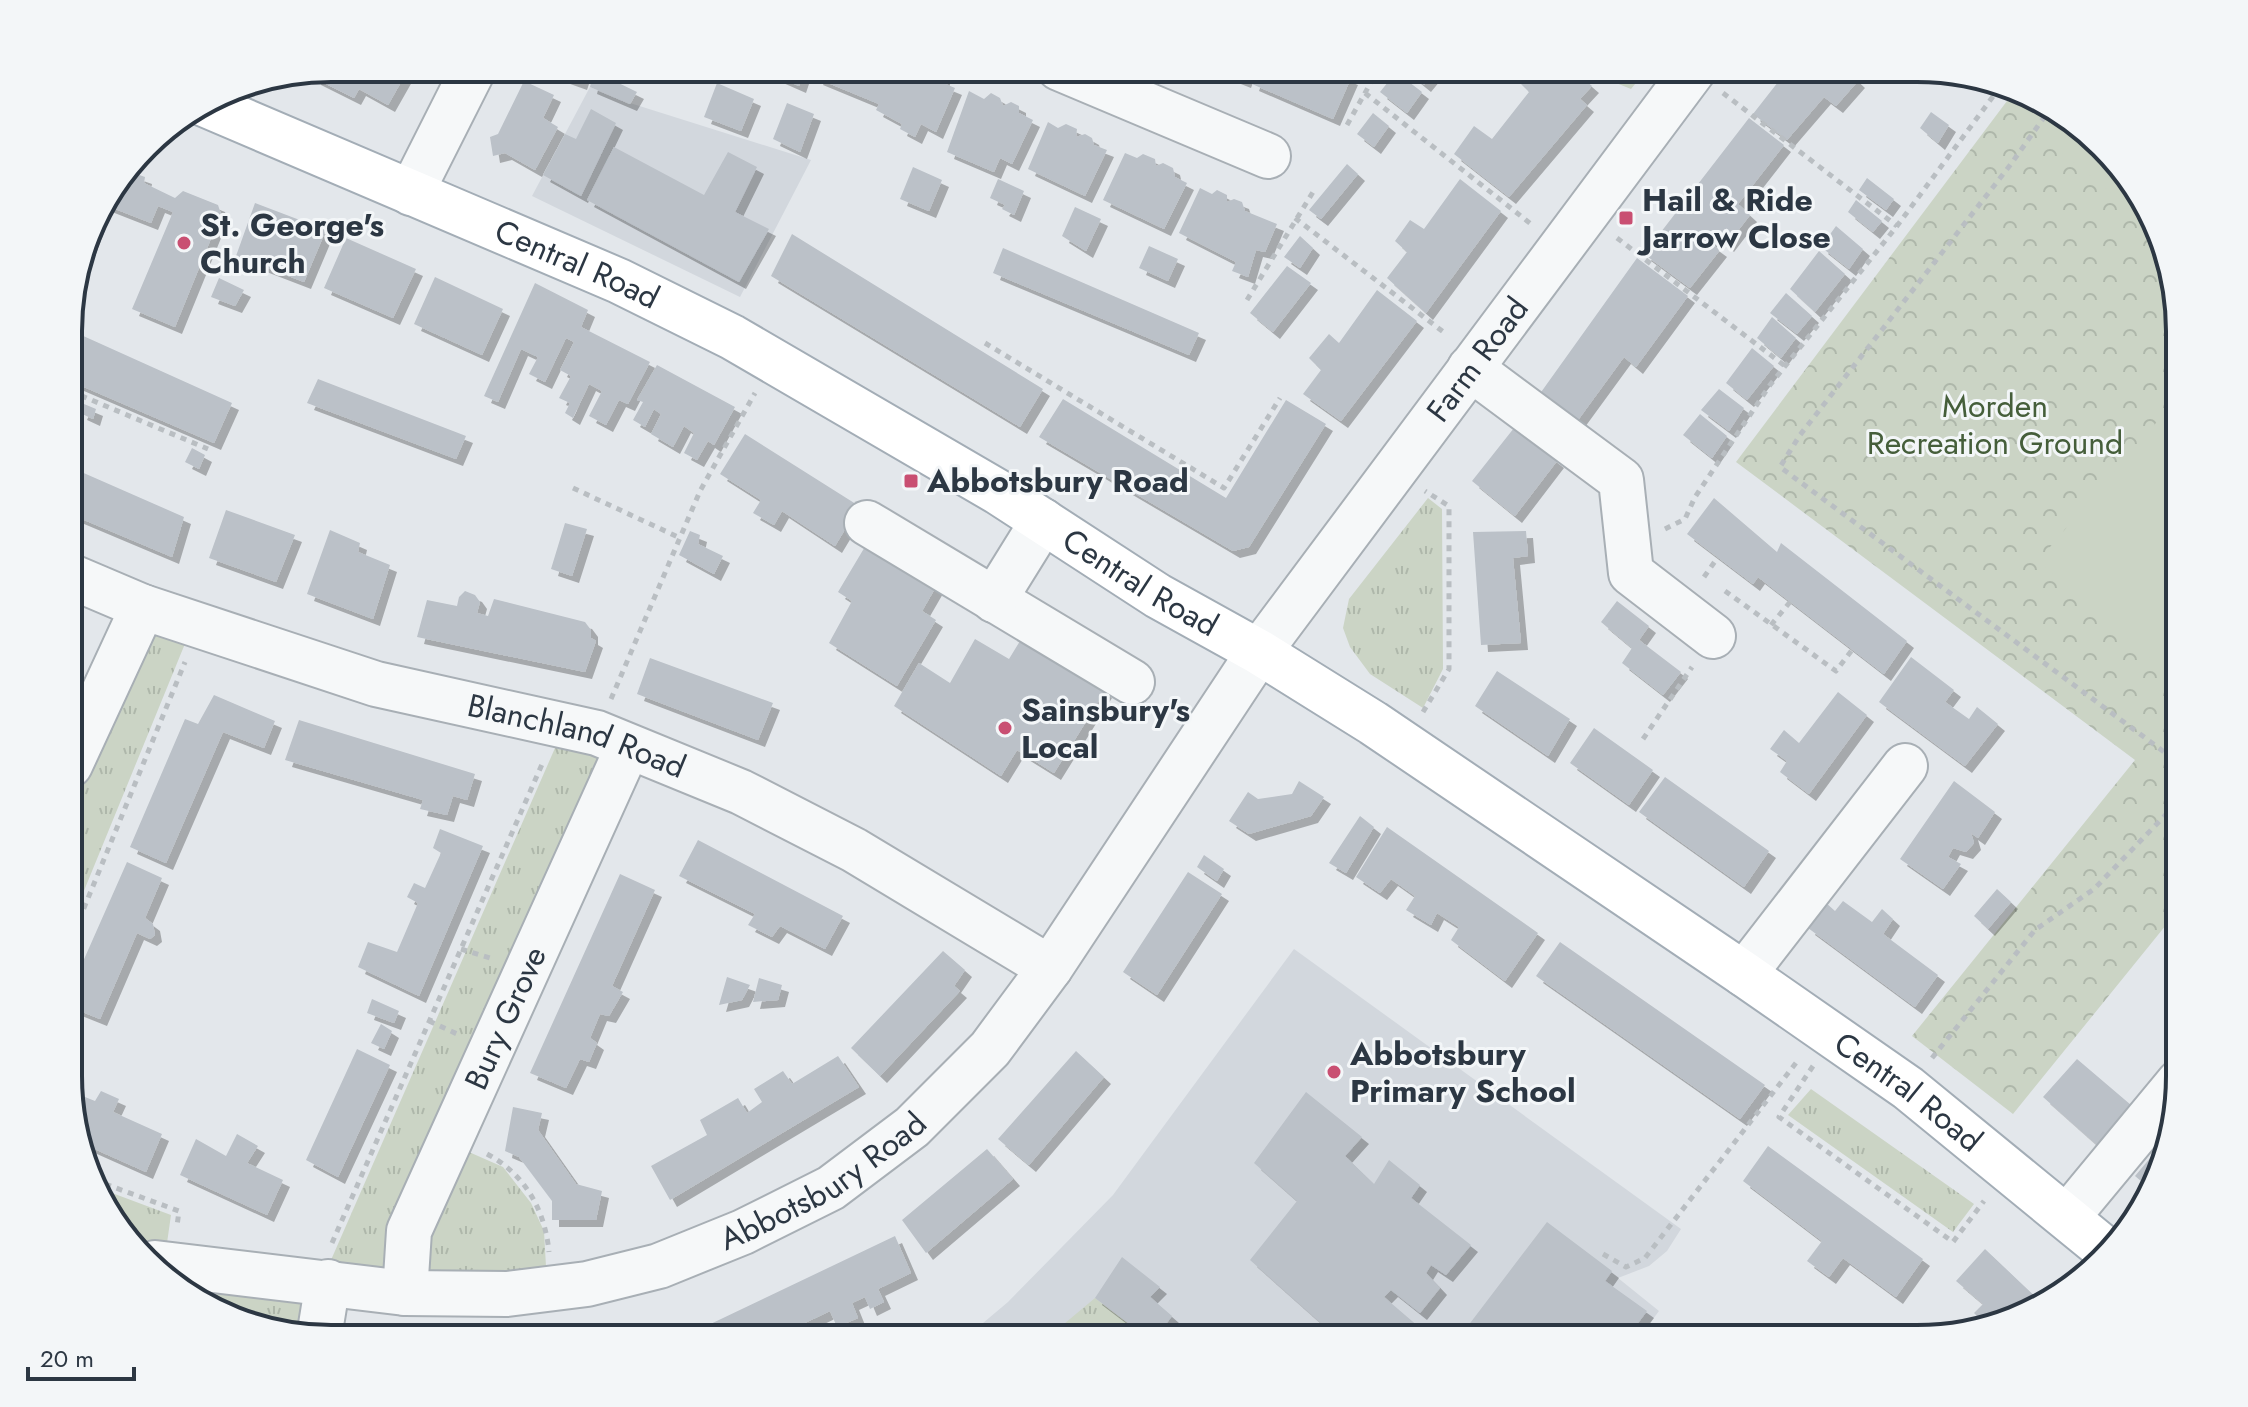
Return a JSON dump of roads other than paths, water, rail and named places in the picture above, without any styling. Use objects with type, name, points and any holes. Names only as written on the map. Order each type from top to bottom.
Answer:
[{"type":"main road","name":"Central Road","points":[[217,110],[619,281],[732,337],[1043,521],[1158,596],[1259,652],[1404,743],[1744,974],[1908,1088],[2100,1245]]},
{"type":"street","name":"Farm Road","points":[[1259,652],[1684,82]]},
{"type":"street","points":[[411,193],[466,83]]},
{"type":"street","points":[[1093,83],[1268,156]]},
{"type":"street","points":[[1474,363],[1621,480],[1636,529],[1631,573],[1713,636]]},
{"type":"street","points":[[994,600],[1043,521]]},
{"type":"street","points":[[867,523],[1132,682]]},
{"type":"street","name":"Blanchland Road","points":[[82,581],[200,627],[376,684],[595,735],[741,792],[854,850],[1050,968]]},
{"type":"street","points":[[82,739],[143,607]]},
{"type":"street","name":"Abbotsbury Road","points":[[169,1265],[405,1293],[507,1294],[587,1284],[659,1266],[743,1232],[831,1188],[912,1127],[990,1049],[1050,968],[1259,652]]},
{"type":"street","name":"Bury Grove","points":[[405,1293],[409,1231],[450,1140],[595,735]]},
{"type":"street","points":[[1744,974],[1905,766]]},
{"type":"street","points":[[2068,1216],[2164,1100]]},
{"type":"street","points":[[320,1324],[322,1282]]},
{"type":"place","name":"Hail & Ride Jarrow Close","points":[[1626,218]]},
{"type":"place","name":"St. George's Church","points":[[184,243]]},
{"type":"place","name":"Abbotsbury Road","points":[[911,481]]},
{"type":"place","name":"Sainsbury's Local","points":[[1005,728]]},
{"type":"place","name":"Abbotsbury Primary School","points":[[1334,1072]]},
{"type":"park label","name":"Morden Recreation Ground","points":[[1995,424]]}]
